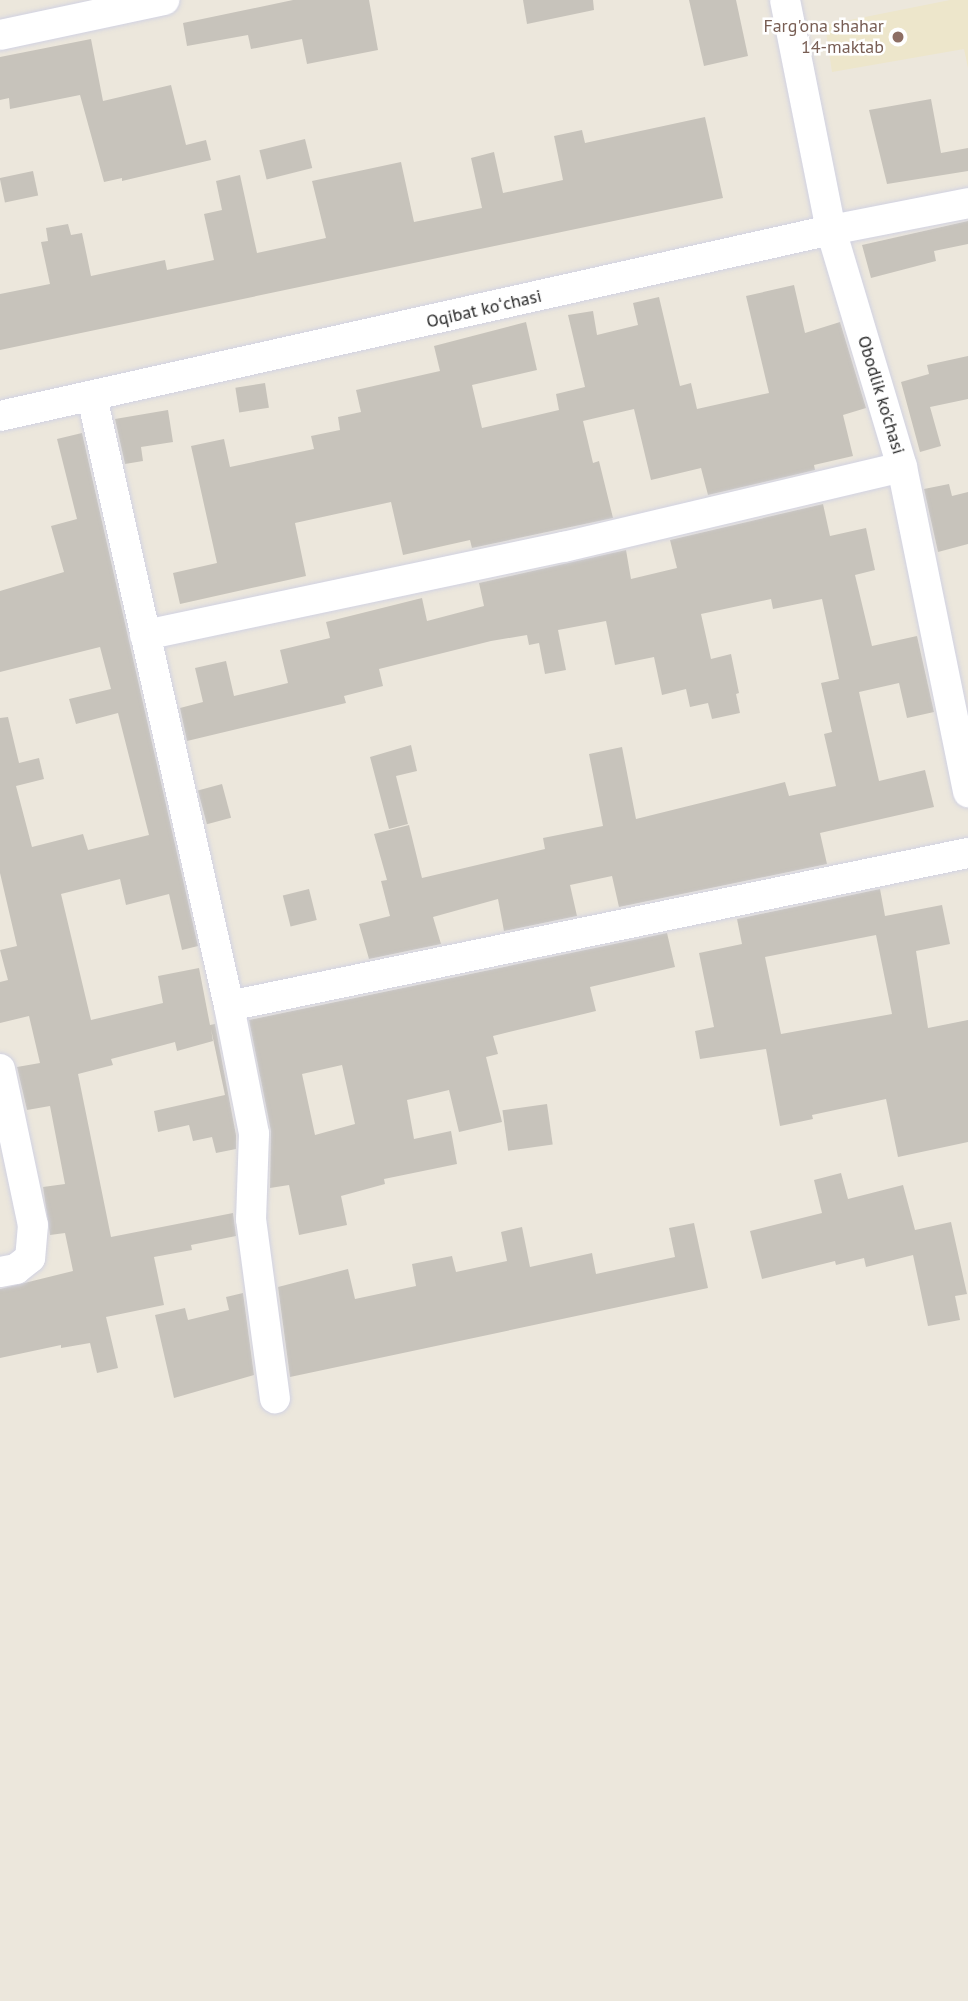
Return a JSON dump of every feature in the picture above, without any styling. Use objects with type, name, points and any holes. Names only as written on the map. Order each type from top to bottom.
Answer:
[{"type":"street","points":[[0,35],[164,0]]},
{"type":"street","name":"Obodlik ko'chasi","points":[[785,0],[831,230],[902,467],[968,792]]},
{"type":"street","name":"Oqibat koʻchasi","points":[[0,416],[831,230],[968,203]]},
{"type":"street","points":[[92,397],[229,1006],[254,1134],[251,1219],[275,1398]]},
{"type":"street","points":[[145,635],[565,547],[902,467]]},
{"type":"street","points":[[229,1006],[968,853]]},
{"type":"street","points":[[0,1069],[33,1224],[30,1258],[16,1269],[0,1272]]},
{"type":"shaded area","name":"Farg'ona shahar 14-maktab","points":[[950,0],[968,0],[968,68],[964,49],[832,72],[825,25]]},
{"type":"building","points":[[293,0],[369,0],[378,50],[307,64],[302,39],[251,49],[248,35],[187,46],[183,23]]},
{"type":"building","points":[[523,0],[593,0],[594,10],[527,24]]},
{"type":"building","points":[[689,0],[736,0],[748,56],[704,66]]},
{"type":"building","points":[[91,39],[103,101],[171,85],[186,145],[206,140],[211,160],[122,181],[122,178],[104,182],[80,95],[10,109],[9,98],[0,100],[0,57]]},
{"type":"building","points":[[931,99],[941,153],[968,148],[968,171],[887,184],[869,110]]},
{"type":"building","points":[[705,117],[723,198],[0,350],[0,294],[50,284],[41,242],[48,241],[46,228],[68,224],[71,235],[82,233],[91,276],[165,260],[167,270],[214,260],[204,214],[222,210],[216,181],[240,175],[257,253],[326,238],[312,181],[401,162],[414,222],[482,208],[471,158],[494,152],[503,193],[563,180],[554,136],[582,130],[585,143]]},
{"type":"building","points":[[305,139],[312,168],[267,179],[259,150]]},
{"type":"building","points":[[33,171],[38,195],[5,203],[0,178]]},
{"type":"building","points":[[968,221],[968,244],[934,251],[936,261],[871,278],[862,245]]},
{"type":"building","points":[[794,285],[805,333],[840,322],[866,408],[843,415],[853,456],[814,465],[815,470],[708,495],[701,468],[651,480],[634,409],[583,421],[593,463],[599,461],[613,518],[472,548],[470,540],[403,555],[391,502],[295,523],[306,576],[180,604],[173,573],[217,563],[191,446],[224,439],[230,467],[314,449],[311,436],[340,430],[338,417],[361,412],[356,390],[440,371],[434,346],[526,322],[537,370],[472,385],[482,428],[559,410],[556,394],[585,387],[568,315],[593,311],[597,335],[638,325],[633,303],[659,297],[680,386],[691,383],[697,409],[769,393],[746,296]]},
{"type":"building","points":[[968,356],[968,399],[930,407],[941,446],[920,452],[901,382],[929,374],[927,365]]},
{"type":"building","points":[[265,383],[269,408],[239,412],[235,388]]},
{"type":"building","points":[[168,410],[173,442],[141,447],[143,461],[125,464],[115,419]]},
{"type":"building","points":[[82,433],[198,946],[182,950],[169,894],[126,905],[120,879],[61,894],[91,1020],[163,1003],[158,976],[199,968],[210,1025],[215,1024],[236,1135],[236,1149],[216,1153],[212,1137],[193,1141],[189,1125],[158,1132],[154,1111],[225,1095],[211,1029],[213,1041],[177,1051],[175,1042],[111,1059],[113,1065],[78,1074],[111,1237],[233,1213],[236,1236],[191,1245],[192,1250],[154,1257],[164,1305],[106,1317],[118,1368],[97,1373],[90,1343],[61,1348],[61,1345],[0,1358],[0,1289],[73,1271],[65,1233],[50,1235],[43,1187],[65,1184],[50,1106],[27,1110],[17,1067],[40,1063],[29,1016],[0,1023],[0,982],[8,980],[0,950],[17,946],[0,873],[0,718],[8,717],[19,763],[39,758],[44,779],[16,786],[32,847],[83,834],[88,850],[149,835],[118,713],[76,724],[69,699],[111,689],[100,647],[0,672],[0,591],[64,572],[51,526],[77,519],[57,439]]},
{"type":"building","points":[[949,484],[952,496],[968,492],[968,544],[938,552],[924,489]]},
{"type":"building","points":[[823,504],[830,536],[866,528],[875,570],[855,575],[872,646],[917,636],[934,712],[907,718],[899,683],[859,692],[879,781],[925,770],[934,807],[820,833],[827,864],[619,907],[612,876],[570,885],[577,916],[504,931],[498,899],[433,917],[441,944],[369,959],[359,924],[390,916],[381,881],[387,880],[374,834],[409,825],[422,878],[545,849],[543,838],[603,826],[589,754],[622,747],[636,819],[785,782],[789,796],[836,786],[824,734],[832,732],[821,683],[839,679],[822,599],[773,609],[771,599],[701,614],[711,659],[731,654],[740,713],[712,719],[708,703],[690,707],[686,689],[662,695],[654,657],[615,665],[606,621],[558,630],[566,670],[545,674],[539,643],[529,645],[527,635],[491,641],[379,669],[383,686],[344,696],[346,703],[187,741],[180,708],[203,702],[195,668],[226,661],[234,696],[288,683],[280,650],[330,638],[326,622],[422,598],[427,621],[484,606],[479,583],[626,550],[631,579],[677,568],[670,540]]},
{"type":"building","points":[[411,745],[417,771],[396,776],[408,824],[389,829],[370,757]]},
{"type":"building","points":[[222,784],[231,818],[207,824],[198,790]]},
{"type":"building","points":[[309,889],[317,920],[291,927],[283,896]]},
{"type":"building","points":[[880,889],[885,916],[942,905],[950,944],[916,951],[928,1028],[968,1020],[968,1142],[898,1157],[886,1099],[812,1115],[813,1119],[780,1126],[766,1049],[700,1059],[695,1031],[714,1027],[699,953],[742,944],[737,919]],"holes":[[[876,935],[892,1014],[781,1034],[765,957]]]},
{"type":"building","points":[[667,933],[675,967],[590,987],[596,1011],[493,1036],[498,1054],[486,1057],[502,1122],[459,1132],[449,1090],[407,1100],[414,1139],[451,1131],[457,1164],[384,1179],[385,1184],[341,1196],[347,1225],[299,1235],[289,1185],[270,1188],[271,1131],[249,1020]],"holes":[[[342,1065],[355,1124],[315,1135],[302,1074]]]},
{"type":"building","points":[[547,1104],[553,1145],[508,1151],[502,1110]]},
{"type":"building","points":[[841,1173],[848,1199],[903,1185],[915,1230],[951,1222],[967,1294],[955,1296],[960,1320],[928,1326],[913,1255],[866,1267],[864,1258],[836,1265],[835,1261],[762,1279],[750,1231],[822,1213],[814,1180]]},
{"type":"building","points":[[694,1223],[708,1288],[290,1377],[278,1287],[348,1269],[355,1299],[416,1286],[412,1264],[452,1256],[456,1272],[507,1261],[501,1232],[522,1227],[530,1267],[592,1253],[596,1274],[675,1257],[669,1228]]},
{"type":"building","points":[[243,1293],[254,1375],[174,1398],[155,1315],[185,1308],[188,1320],[229,1310],[226,1297]]},
{"type":"place","name":"Farg'ona shahar 14-maktab","points":[[898,37]]}]
